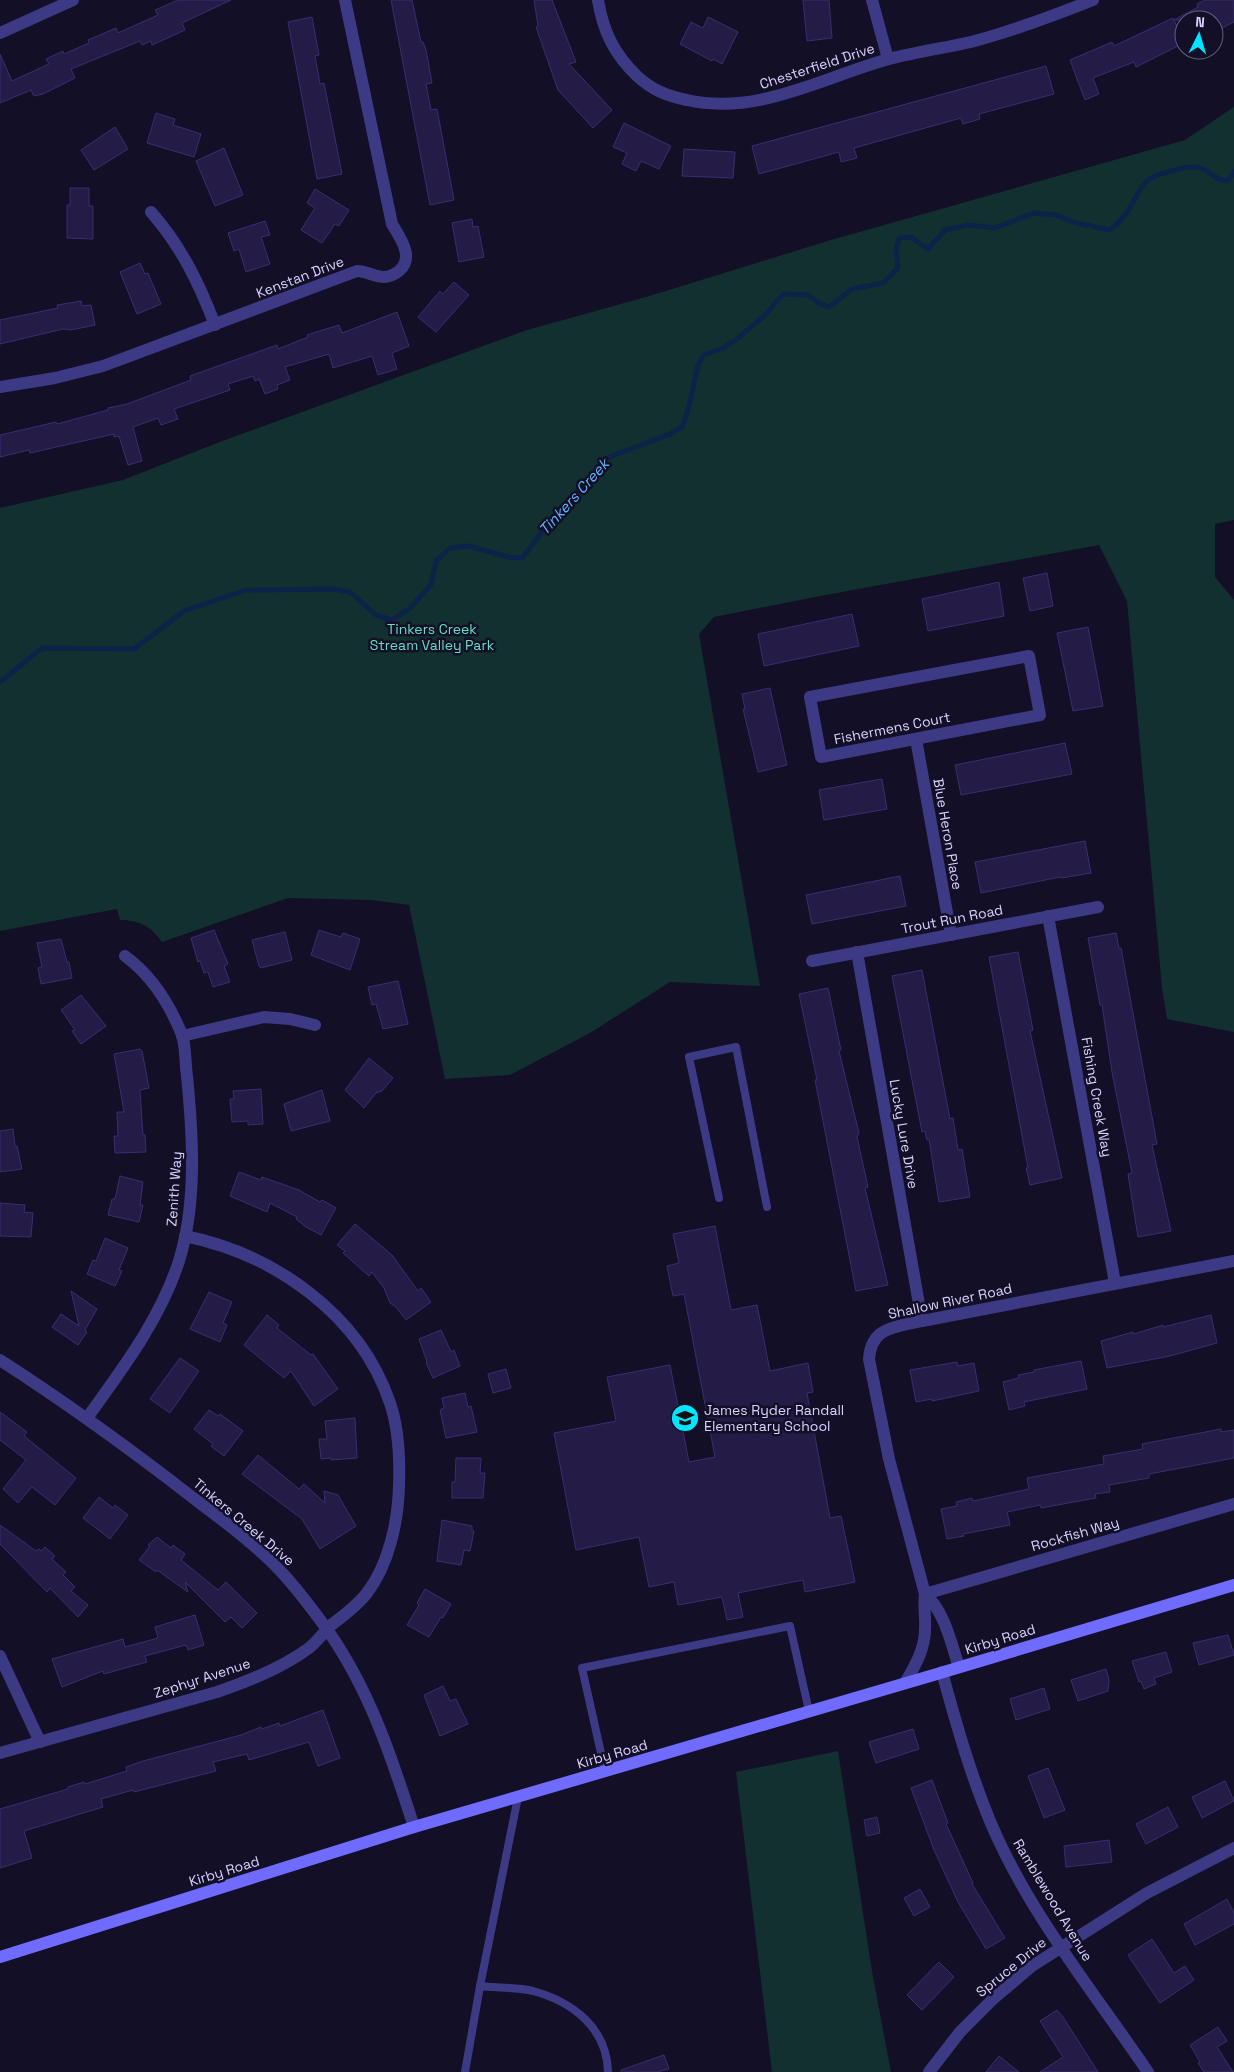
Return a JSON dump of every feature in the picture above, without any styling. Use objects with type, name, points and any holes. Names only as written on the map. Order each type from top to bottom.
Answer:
[{"type":"main road","name":"Kirby Road","points":[[0,1957],[414,1827],[959,1668],[1234,1585]]},
{"type":"street","points":[[0,33],[73,0]]},
{"type":"street","name":"Kenstan Drive","points":[[0,387],[55,378],[103,366],[356,271],[364,271],[384,277],[394,275],[401,269],[405,262],[404,243],[392,224],[345,0]]},
{"type":"street","name":"Chesterfield Drive","points":[[598,0],[608,37],[616,52],[627,67],[656,91],[701,103],[733,104],[760,100],[790,92],[888,59],[972,41],[1053,16],[1093,0]]},
{"type":"street","points":[[872,0],[888,59]]},
{"type":"street","points":[[151,212],[181,249],[195,275],[214,325]]},
{"type":"street","name":"Fishermens Court","points":[[1029,656],[1040,716],[916,739],[821,756],[810,697],[1029,656]]},
{"type":"street","name":"Blue Heron Place","points":[[916,739],[951,935]]},
{"type":"street","name":"Trout Run Road","points":[[812,961],[1098,907]]},
{"type":"street","name":"Fishing Creek Way","points":[[1048,916],[1115,1283]]},
{"type":"street","name":"Lucky Lure Drive","points":[[857,952],[922,1321]]},
{"type":"street","name":"Zenith Way","points":[[87,1418],[135,1350],[156,1314],[179,1262],[185,1236],[191,1176],[192,1124],[182,1036],[160,992],[143,970],[125,956]]},
{"type":"street","points":[[182,1036],[264,1017],[290,1019],[316,1025]]},
{"type":"street","name":"Zephyr Avenue","points":[[0,1753],[217,1692],[246,1682],[292,1660],[311,1646],[366,1593],[376,1578],[391,1540],[399,1498],[396,1424],[383,1385],[359,1345],[334,1315],[309,1292],[280,1273],[232,1249],[185,1236]]},
{"type":"street","name":"Shallow River Road","points":[[905,1683],[920,1656],[926,1630],[923,1608],[925,1594],[889,1458],[869,1359],[870,1347],[876,1337],[885,1329],[922,1321],[1234,1261]]},
{"type":"street","name":"Tinkers Creek Drive","points":[[0,1360],[87,1418],[206,1508],[258,1550],[285,1576],[327,1629],[374,1714],[414,1827]]},
{"type":"street","name":"Rockfish Way","points":[[925,1594],[1234,1504]]},
{"type":"street","name":"Shallow River Road","points":[[925,1594],[934,1602],[942,1618],[959,1668]]},
{"type":"street","points":[[0,1656],[40,1742]]},
{"type":"street","name":"Ramblewood Avenue","points":[[942,1672],[959,1735],[990,1821],[1022,1884],[1061,1946],[1148,2072]]},
{"type":"street","name":"Spruce Drive","points":[[928,2072],[960,2032],[993,1999],[1032,1966],[1147,1893],[1234,1848]]},
{"type":"lane","points":[[719,1198],[689,1057],[736,1047],[767,1207]]},
{"type":"lane","points":[[605,1771],[582,1668],[790,1626],[809,1711]]},
{"type":"lane","points":[[465,2072],[480,1986],[518,1797]]},
{"type":"lane","points":[[480,1986],[532,1991],[565,2002],[591,2024],[602,2042],[608,2062],[608,2072]]},
{"type":"green space","name":"Tinkers Creek Stream Valley Park","points":[[1234,107],[1234,520],[1215,524],[1215,577],[1234,600],[1234,1032],[1167,1019],[1162,988],[1127,601],[1099,545],[714,617],[699,634],[760,986],[670,982],[590,1033],[510,1075],[445,1079],[409,905],[371,900],[288,898],[162,942],[144,925],[133,921],[120,920],[117,909],[0,931],[0,508],[123,480],[217,443],[527,330],[646,297],[831,240],[1185,140]]},
{"type":"green space","points":[[838,1751],[872,1971],[891,2072],[772,2072],[736,1772]]},
{"type":"building","points":[[178,0],[231,0],[182,23],[185,30],[152,45],[151,41],[142,45],[140,41],[71,69],[75,78],[43,94],[34,96],[31,90],[0,103],[0,54],[12,81],[49,64],[46,59],[63,51],[64,54],[89,43],[88,40],[116,28],[118,33],[158,15],[155,10]]},
{"type":"building","points":[[391,0],[412,0],[421,42],[423,42],[426,50],[432,83],[426,84],[431,110],[437,109],[454,200],[430,205]]},
{"type":"building","points":[[534,0],[552,0],[576,62],[569,64],[612,110],[593,128],[558,90],[536,27],[538,26]]},
{"type":"building","points":[[803,0],[829,0],[832,38],[807,41]]},
{"type":"building","points":[[1205,0],[1234,0],[1234,22],[1224,27],[1224,10],[1192,10],[1198,7],[1197,4]]},
{"type":"building","points":[[312,17],[319,55],[315,56],[320,84],[324,83],[342,174],[317,179],[288,22]]},
{"type":"building","points":[[708,17],[738,32],[722,64],[713,59],[712,61],[680,44],[691,22],[703,28]]},
{"type":"building","points":[[1173,18],[1174,48],[1136,67],[1134,62],[1093,78],[1099,94],[1085,100],[1070,60],[1112,42],[1114,46]]},
{"type":"building","points":[[1046,66],[1054,94],[979,114],[980,119],[963,124],[961,118],[854,148],[857,158],[841,162],[839,152],[759,174],[752,146]]},
{"type":"building","points":[[156,113],[175,119],[173,125],[201,134],[194,157],[147,143]]},
{"type":"building","points":[[624,123],[671,146],[659,169],[641,161],[636,171],[622,164],[627,153],[613,147]]},
{"type":"building","points":[[115,127],[128,149],[94,170],[81,150]]},
{"type":"building","points":[[224,148],[243,195],[215,206],[196,161]]},
{"type":"building","points":[[684,149],[735,152],[733,178],[682,176]]},
{"type":"building","points":[[70,188],[89,188],[89,206],[93,206],[93,239],[67,238],[67,205],[70,205]]},
{"type":"building","points":[[315,189],[349,210],[339,226],[335,224],[322,243],[301,230],[315,208],[307,203]]},
{"type":"building","points":[[472,219],[473,227],[478,226],[484,257],[459,262],[452,223]]},
{"type":"building","points":[[265,221],[270,235],[261,237],[270,264],[246,272],[239,249],[234,251],[228,233]]},
{"type":"building","points":[[140,263],[145,274],[148,273],[161,304],[137,314],[120,272]]},
{"type":"building","points":[[454,282],[469,295],[436,332],[418,317],[440,291],[443,294]]},
{"type":"building","points":[[81,301],[82,306],[91,305],[95,325],[71,330],[63,329],[0,344],[0,320],[58,308],[57,305]]},
{"type":"building","points":[[397,312],[409,346],[392,353],[397,369],[378,375],[372,356],[333,368],[329,354],[285,367],[290,380],[277,385],[278,389],[265,394],[259,379],[255,381],[253,376],[228,384],[230,390],[174,409],[178,419],[161,425],[158,418],[133,427],[142,461],[128,465],[119,436],[114,437],[114,434],[30,453],[29,450],[0,457],[0,435],[56,422],[57,424],[108,410],[108,408],[127,404],[191,380],[190,376],[277,345],[278,349],[308,337],[307,335],[339,325],[342,333]]},
{"type":"building","points":[[1047,573],[1053,606],[1030,611],[1023,578]]},
{"type":"building","points":[[999,582],[1004,616],[928,631],[922,599]]},
{"type":"building","points":[[852,614],[859,646],[764,666],[758,634]]},
{"type":"building","points":[[1088,627],[1103,706],[1073,711],[1057,633]]},
{"type":"building","points":[[770,688],[787,765],[758,772],[743,709],[745,709],[742,694]]},
{"type":"building","points":[[1065,743],[1072,774],[961,795],[955,765]]},
{"type":"building","points":[[882,779],[887,809],[824,820],[819,790]]},
{"type":"building","points":[[1085,841],[1091,873],[1060,877],[981,893],[975,862]]},
{"type":"building","points":[[900,876],[906,906],[812,924],[806,895]]},
{"type":"building","points":[[214,930],[228,964],[224,966],[230,982],[213,987],[208,972],[204,973],[200,961],[198,962],[191,938]]},
{"type":"building","points":[[319,930],[341,937],[343,933],[360,939],[350,970],[311,955]]},
{"type":"building","points":[[285,932],[292,960],[261,968],[252,940]]},
{"type":"building","points":[[1116,933],[1119,948],[1121,948],[1157,1144],[1152,1145],[1171,1231],[1138,1237],[1128,1174],[1132,1173],[1088,938]]},
{"type":"building","points":[[61,939],[72,978],[41,984],[38,968],[42,967],[37,943]]},
{"type":"building","points":[[1018,952],[1033,1030],[1030,1031],[1062,1178],[1030,1185],[989,957]]},
{"type":"building","points":[[922,970],[950,1119],[953,1118],[958,1150],[962,1149],[970,1197],[939,1202],[929,1139],[927,1140],[925,1131],[922,1132],[892,976]]},
{"type":"building","points":[[398,981],[408,1024],[383,1029],[376,1004],[372,1005],[368,987]]},
{"type":"building","points":[[828,988],[841,1050],[839,1051],[859,1133],[857,1137],[868,1187],[865,1188],[888,1285],[856,1291],[799,994]]},
{"type":"building","points":[[81,995],[106,1026],[81,1044],[72,1031],[75,1030],[61,1010]]},
{"type":"building","points":[[140,1049],[149,1088],[140,1090],[146,1152],[115,1153],[114,1136],[118,1136],[117,1112],[124,1112],[114,1054]]},
{"type":"building","points":[[369,1058],[393,1078],[382,1091],[376,1093],[364,1108],[345,1090]]},
{"type":"building","points":[[261,1089],[263,1124],[248,1125],[248,1121],[232,1122],[230,1099],[234,1099],[233,1091]]},
{"type":"building","points":[[322,1090],[330,1121],[291,1131],[284,1104]]},
{"type":"building","points":[[13,1129],[15,1146],[17,1146],[22,1169],[0,1172],[0,1131]]},
{"type":"building","points":[[239,1172],[261,1180],[262,1177],[299,1190],[320,1202],[322,1200],[336,1208],[321,1235],[306,1227],[296,1219],[297,1217],[270,1203],[267,1212],[230,1196]]},
{"type":"building","points":[[120,1176],[143,1182],[140,1205],[143,1205],[139,1222],[108,1215],[112,1199],[115,1199]]},
{"type":"building","points":[[0,1203],[25,1205],[24,1212],[33,1213],[31,1237],[0,1236]]},
{"type":"building","points":[[355,1224],[392,1255],[418,1291],[421,1288],[431,1302],[406,1320],[396,1307],[390,1303],[384,1288],[372,1272],[369,1276],[343,1253],[345,1251],[337,1245]]},
{"type":"building","points":[[715,1226],[731,1310],[757,1305],[770,1371],[808,1363],[813,1392],[807,1393],[830,1518],[841,1516],[855,1582],[805,1592],[803,1580],[738,1593],[743,1617],[727,1620],[722,1597],[678,1605],[674,1582],[649,1587],[639,1537],[576,1550],[554,1433],[616,1421],[607,1377],[670,1365],[689,1462],[715,1457],[684,1294],[673,1296],[667,1266],[679,1263],[673,1234]]},
{"type":"building","points":[[105,1238],[128,1248],[119,1270],[122,1271],[115,1286],[87,1274],[93,1260],[96,1261]]},
{"type":"building","points":[[71,1291],[97,1309],[85,1330],[87,1332],[78,1345],[52,1327],[61,1314],[79,1326]]},
{"type":"building","points":[[209,1292],[232,1302],[223,1323],[227,1325],[220,1342],[190,1329]]},
{"type":"building","points":[[267,1315],[279,1325],[277,1328],[311,1355],[313,1354],[338,1389],[314,1406],[291,1371],[284,1378],[244,1345]]},
{"type":"building","points":[[1211,1315],[1217,1343],[1170,1356],[1107,1368],[1101,1341]]},
{"type":"building","points":[[441,1330],[451,1352],[454,1350],[460,1366],[433,1378],[426,1363],[419,1339]]},
{"type":"building","points":[[180,1358],[199,1371],[170,1413],[150,1399]]},
{"type":"building","points":[[1081,1361],[1087,1389],[1024,1402],[1025,1406],[1009,1410],[1003,1382],[1019,1378],[1018,1375],[1034,1372],[1034,1370]]},
{"type":"building","points":[[957,1362],[958,1366],[974,1363],[979,1391],[932,1401],[932,1399],[916,1402],[910,1370]]},
{"type":"building","points":[[506,1369],[511,1388],[493,1393],[488,1374]]},
{"type":"building","points":[[465,1393],[468,1407],[471,1406],[477,1432],[446,1438],[440,1410],[444,1408],[442,1398]]},
{"type":"building","points":[[209,1410],[218,1416],[220,1414],[243,1431],[224,1456],[211,1446],[213,1444],[194,1429]]},
{"type":"building","points":[[0,1412],[27,1432],[24,1436],[76,1478],[55,1505],[32,1487],[18,1503],[3,1489],[26,1460],[0,1440]]},
{"type":"building","points":[[355,1418],[357,1458],[321,1459],[319,1439],[327,1439],[325,1421]]},
{"type":"building","points":[[1221,1429],[1221,1432],[1234,1430],[1234,1458],[1149,1474],[1149,1478],[1109,1485],[1110,1492],[1095,1494],[1096,1498],[1041,1508],[1040,1505],[1007,1512],[1010,1525],[947,1539],[941,1509],[957,1506],[956,1502],[972,1498],[973,1501],[1029,1489],[1027,1478],[1104,1464],[1103,1456],[1143,1449],[1142,1444]]},
{"type":"building","points":[[258,1455],[299,1489],[304,1484],[325,1503],[324,1491],[338,1495],[356,1526],[320,1549],[302,1519],[242,1474]]},
{"type":"building","points":[[456,1458],[481,1458],[480,1473],[485,1473],[483,1498],[452,1498],[452,1482],[455,1482]]},
{"type":"building","points":[[99,1497],[113,1508],[115,1505],[128,1515],[110,1539],[83,1518]]},
{"type":"building","points":[[442,1520],[472,1526],[472,1531],[474,1531],[470,1551],[464,1550],[461,1565],[437,1561]]},
{"type":"building","points":[[0,1525],[36,1551],[39,1549],[41,1551],[45,1547],[55,1556],[52,1559],[66,1572],[63,1575],[75,1587],[71,1591],[88,1605],[78,1617],[50,1588],[47,1592],[0,1544]]},
{"type":"building","points":[[157,1537],[171,1548],[173,1545],[185,1554],[181,1560],[218,1590],[226,1582],[257,1613],[242,1628],[231,1617],[225,1622],[185,1582],[188,1592],[139,1560],[150,1546],[148,1545]]},
{"type":"building","points":[[425,1589],[451,1604],[429,1637],[407,1625],[419,1605],[417,1603]]},
{"type":"building","points":[[195,1615],[204,1645],[188,1650],[186,1645],[145,1656],[147,1662],[104,1674],[103,1671],[62,1687],[52,1659],[123,1639],[125,1647],[158,1638],[155,1627]]},
{"type":"building","points":[[1228,1635],[1234,1655],[1199,1665],[1193,1643]]},
{"type":"building","points":[[1166,1652],[1172,1672],[1154,1678],[1156,1684],[1144,1689],[1141,1681],[1139,1682],[1132,1661]]},
{"type":"building","points":[[1106,1669],[1109,1680],[1108,1691],[1078,1701],[1071,1680]]},
{"type":"building","points":[[443,1686],[450,1701],[456,1699],[468,1724],[440,1736],[424,1695]]},
{"type":"building","points":[[1044,1688],[1050,1709],[1016,1720],[1010,1699]]},
{"type":"building","points":[[323,1710],[340,1758],[318,1766],[309,1742],[249,1760],[247,1754],[213,1762],[216,1771],[101,1799],[103,1807],[24,1831],[32,1858],[0,1868],[0,1809],[68,1789],[68,1787],[84,1782],[85,1784],[127,1771],[126,1767],[143,1761],[241,1735],[261,1727],[262,1729],[279,1723],[280,1726]]},
{"type":"building","points":[[913,1729],[919,1749],[876,1763],[869,1742]]},
{"type":"building","points":[[1048,1768],[1065,1810],[1044,1818],[1028,1776]]},
{"type":"building","points":[[932,1780],[948,1823],[946,1824],[972,1884],[1005,1938],[986,1949],[958,1902],[934,1850],[911,1788]]},
{"type":"building","points":[[1225,1781],[1234,1801],[1202,1818],[1192,1797]]},
{"type":"building","points":[[1168,1807],[1178,1827],[1146,1844],[1136,1824]]},
{"type":"building","points":[[877,1817],[880,1833],[867,1836],[864,1820]]},
{"type":"building","points":[[1109,1840],[1112,1862],[1066,1867],[1064,1846]]},
{"type":"building","points":[[920,1889],[930,1907],[914,1916],[904,1898]]},
{"type":"building","points":[[1227,1899],[1234,1913],[1234,1924],[1195,1945],[1184,1924]]},
{"type":"building","points":[[1152,1939],[1174,1973],[1185,1966],[1194,1980],[1160,2003],[1128,1955]]},
{"type":"building","points":[[939,1962],[954,1977],[922,2010],[907,1995]]},
{"type":"building","points":[[1057,2010],[1098,2072],[1040,2072],[1063,2057],[1040,2021]]},
{"type":"building","points":[[1218,2027],[1227,2041],[1217,2047],[1233,2072],[1204,2072],[1190,2045]]},
{"type":"building","points":[[664,2055],[669,2069],[657,2072],[621,2072],[621,2070]]},
{"type":"building","points":[[999,2056],[1019,2072],[986,2072]]},
{"type":"waterway","name":"Tinkers Creek","points":[[0,682],[42,648],[134,649],[184,611],[246,590],[333,589],[350,592],[376,615],[392,620],[409,609],[431,585],[436,561],[450,548],[469,546],[512,558],[523,557],[555,515],[607,458],[670,434],[683,426],[698,365],[704,355],[723,348],[738,338],[766,314],[783,294],[808,295],[829,307],[852,289],[883,283],[898,268],[896,248],[900,238],[911,237],[928,249],[945,230],[968,225],[995,228],[1034,213],[1056,215],[1076,223],[1110,230],[1127,213],[1146,182],[1156,176],[1178,169],[1197,167],[1224,181],[1228,181],[1234,172]]},
{"type":"place","name":"James Ryder Randall Elementary School","points":[[685,1418]]}]
